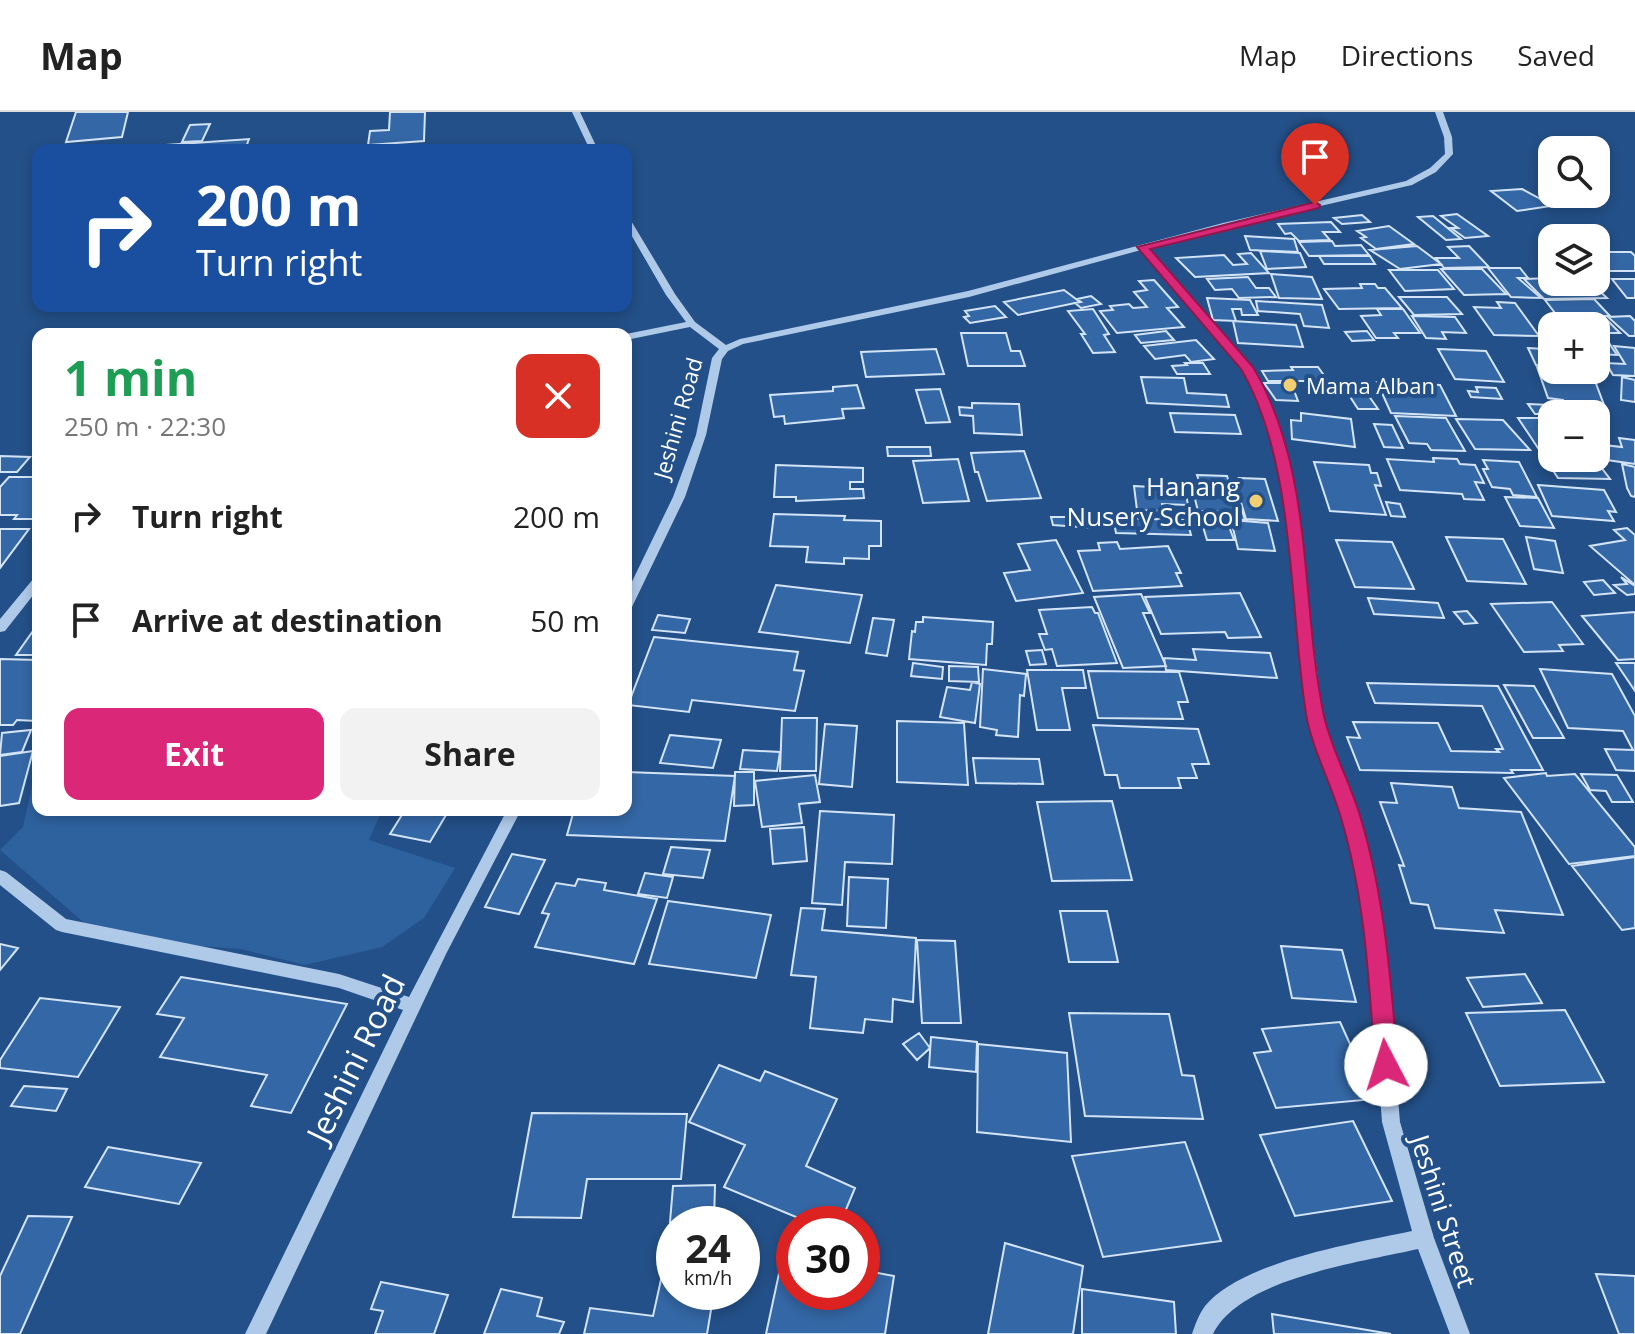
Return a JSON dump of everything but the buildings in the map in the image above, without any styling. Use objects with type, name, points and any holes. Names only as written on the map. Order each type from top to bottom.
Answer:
[{"type":"street","points":[[576,112],[591,144]]},
{"type":"street","points":[[725,349],[740,342],[969,294],[1143,247],[1409,183],[1433,170],[1449,154],[1448,137],[1439,112]]},
{"type":"street","name":"Jeshini Road","points":[[632,229],[692,324],[725,349],[717,358],[701,435],[679,497],[632,595]]},
{"type":"street","name":"Jeshini Street","points":[[1143,247],[1246,367],[1258,388],[1285,469],[1316,717],[1351,819],[1375,922],[1391,1122],[1424,1238],[1460,1334]]},
{"type":"street","points":[[632,336],[692,324]]},
{"type":"street","points":[[0,628],[32,588]]},
{"type":"street","name":"Jeshini Road","points":[[259,1332],[414,1006],[511,816]]},
{"type":"street","points":[[0,876],[62,925],[339,981],[414,1006]]},
{"type":"street","points":[[1202,1334],[1214,1312],[1232,1297],[1278,1274],[1424,1238]]},
{"type":"shaded area","points":[[32,786],[32,816],[379,816],[369,840],[455,868],[424,918],[382,947],[305,965],[241,949],[96,933],[0,850],[23,827]]},
{"type":"place","name":"Mama Alban","points":[[1290,385]]},
{"type":"place","name":"Hanang Nusery School","points":[[1256,501]]},
{"type":"route","points":[[1315,205],[1143,247],[1246,367],[1258,388],[1285,469],[1288,516],[1299,562],[1305,649],[1316,717],[1351,819],[1375,922],[1386,1065]]}]
